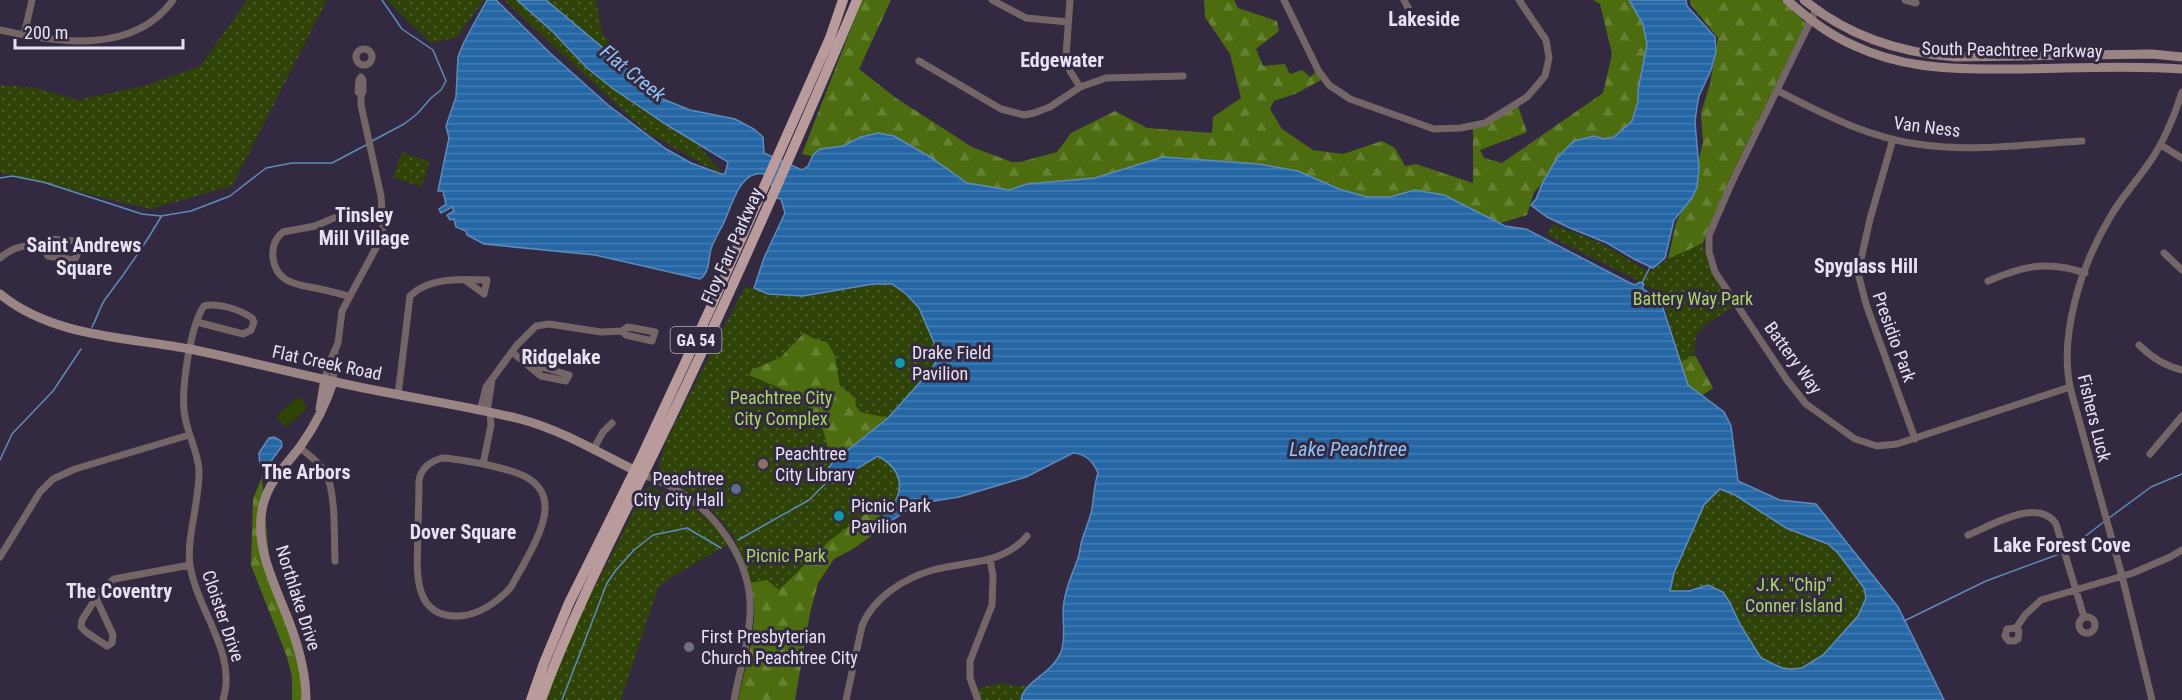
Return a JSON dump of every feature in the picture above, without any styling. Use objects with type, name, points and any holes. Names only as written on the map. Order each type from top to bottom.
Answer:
[{"type":"main road","name":"Floy Farr Parkway","points":[[789,146],[843,0]]},
{"type":"main road","name":"Floy Farr Parkway","points":[[541,700],[572,623],[640,472],[858,0]]},
{"type":"main road","name":"Floy Farr Parkway","points":[[531,700],[569,603],[640,472]]},
{"type":"street","points":[[24,35],[32,0]]},
{"type":"street","points":[[0,30],[76,42],[122,35],[157,19],[173,0]]},
{"type":"street","points":[[992,0],[1026,18],[1068,22]]},
{"type":"street","points":[[1070,0],[1068,64],[1080,87]]},
{"type":"street","points":[[1284,0],[1318,70],[1329,85],[1350,99],[1434,129],[1461,128],[1485,123],[1527,97],[1540,84],[1545,76],[1549,58],[1546,40],[1519,0]]},
{"type":"street","points":[[1404,0],[1414,19]]},
{"type":"street","name":"South Peachtree Parkway","points":[[1786,0],[1811,21],[1854,46],[1878,56],[1927,68],[2031,70],[2155,67],[2182,69]]},
{"type":"street","name":"South Peachtree Parkway","points":[[1804,0],[1816,10],[1859,35],[1902,50],[1931,55],[1956,57],[2152,54],[2182,57]]},
{"type":"street","points":[[1905,0],[1916,3]]},
{"type":"street","name":"Battery Way","points":[[1816,10],[1778,92],[1732,182],[1709,235],[1712,268],[1787,380],[1810,407],[1855,439],[1887,446],[2070,387]]},
{"type":"street","points":[[919,61],[1001,109],[1014,114],[1034,113],[1080,87],[1106,78],[1183,76]]},
{"type":"street","name":"Northlake Drive","points":[[306,700],[301,661],[265,559],[262,512],[269,490],[278,473],[314,426],[329,380],[328,366],[339,335],[340,318],[348,296],[378,244],[383,228],[383,208],[360,94],[363,92],[362,67]]},
{"type":"street","name":"Van Ness","points":[[1778,92],[1835,121],[1893,139],[1925,146],[1980,147],[2082,141]]},
{"type":"street","name":"Fishers Luck","points":[[2152,700],[2122,576],[2067,376],[2070,323],[2098,239],[2161,145],[2182,92]]},
{"type":"street","name":"Presidio Park","points":[[1893,139],[1870,219],[1858,273],[1866,304],[1914,439]]},
{"type":"street","points":[[2161,145],[2182,158]]},
{"type":"street","points":[[334,218],[315,226],[279,234],[274,246],[274,261],[277,272],[286,280],[348,296]]},
{"type":"street","points":[[50,239],[74,241],[77,243],[78,253],[74,260],[48,256],[43,247],[50,239]]},
{"type":"street","points":[[0,258],[18,246],[43,247]]},
{"type":"street","points":[[2164,253],[2182,270]]},
{"type":"street","points":[[1988,281],[2017,270],[2041,265],[2069,267],[2085,273]]},
{"type":"street","points":[[398,395],[410,296],[417,289],[431,284],[465,280]]},
{"type":"street","name":"Flat Creek Road","points":[[0,294],[23,310],[59,325],[191,350],[540,425],[640,472]]},
{"type":"street","points":[[210,304],[240,311],[252,318],[254,322],[251,330],[243,334],[197,322],[204,306],[210,304]]},
{"type":"street","name":"Cloister Drive","points":[[197,322],[182,392],[189,435],[199,469],[198,501],[190,565],[225,662],[228,685],[223,700]]},
{"type":"street","points":[[483,464],[491,425],[486,412],[486,387],[527,333],[542,324],[583,331],[622,331]]},
{"type":"street","points":[[2139,345],[2163,364],[2182,370]]},
{"type":"street","points":[[512,352],[541,376],[566,381],[569,375],[546,368],[531,367]]},
{"type":"street","points":[[2150,454],[2182,416]]},
{"type":"street","points":[[593,450],[603,432],[612,423]]},
{"type":"street","points":[[0,557],[40,492],[53,479],[75,469],[189,435]]},
{"type":"street","points":[[299,447],[320,466],[328,479],[332,500],[335,561]]},
{"type":"street","points":[[442,458],[483,464],[514,471],[529,478],[536,484],[543,498],[544,513],[520,570],[505,594],[476,612],[454,616],[438,612],[431,607],[424,600],[418,584],[419,480],[421,472],[427,465],[442,458]]},
{"type":"street","points":[[640,472],[677,490],[718,524],[733,547],[743,570],[750,594],[750,615],[734,700]]},
{"type":"street","points":[[1968,535],[2031,511],[2048,514],[2056,524],[2084,617]]},
{"type":"street","points":[[846,700],[859,634],[865,618],[878,601],[902,583],[933,570],[990,559],[1019,545],[1027,536]]},
{"type":"street","points":[[2016,628],[2025,615],[2042,600],[2122,576],[2182,550]]},
{"type":"street","points":[[978,700],[970,678],[970,661],[992,605],[993,576],[990,559]]},
{"type":"street","points":[[96,598],[113,635],[112,643],[107,646],[81,627],[82,620],[96,598],[107,584],[118,578],[190,565]]},
{"type":"green space","points":[[247,0],[327,0],[232,186],[150,209],[0,173],[0,85],[36,88],[78,100],[147,85],[200,66]]},
{"type":"green space","points":[[386,0],[484,0],[457,37],[431,43]]},
{"type":"green space","name":"Flat Creek","points":[[504,0],[596,0],[602,33],[724,176],[645,131]]},
{"type":"green space","points":[[862,0],[891,0],[859,69],[896,98],[972,147],[1012,162],[1057,152],[1071,133],[1115,111],[1147,128],[1212,133],[1213,117],[1241,98],[1230,54],[1205,17],[1204,0],[1234,0],[1238,8],[1277,21],[1279,31],[1256,49],[1263,66],[1285,64],[1290,74],[1302,70],[1310,77],[1318,70],[1321,80],[1295,94],[1274,101],[1270,109],[1282,129],[1313,150],[1343,154],[1382,141],[1395,148],[1405,166],[1416,164],[1473,183],[1473,129],[1518,106],[1527,132],[1480,150],[1484,158],[1502,163],[1603,93],[1612,54],[1600,4],[1593,0],[1638,0],[1660,39],[1627,133],[1572,152],[1534,192],[1527,215],[1491,226],[1001,197],[802,154]]},
{"type":"green space","points":[[1690,0],[1781,0],[1806,23],[1729,180],[1703,243],[1668,259],[1676,223],[1691,192],[1703,142],[1701,113],[1710,84],[1718,38],[1691,5]]},
{"type":"green space","points":[[402,152],[430,162],[421,187],[393,177]]},
{"type":"green space","name":"Battery Way Park","points":[[1552,224],[1603,244],[1649,272],[1677,253],[1703,243],[1715,276],[1733,307],[1705,325],[1696,335],[1694,356],[1677,363],[1664,297],[1643,283],[1547,235]]},
{"type":"green space","name":"Peachtree City City Complex","points":[[885,283],[896,286],[913,300],[925,320],[938,352],[936,360],[923,379],[879,426],[878,456],[894,470],[900,485],[895,501],[882,518],[888,524],[853,549],[834,559],[818,583],[810,613],[738,700],[753,633],[755,599],[734,536],[711,509],[698,498],[657,471],[667,439],[745,286],[767,294],[803,296]]},
{"type":"green space","points":[[804,333],[827,342],[835,356],[840,386],[855,398],[860,412],[888,418],[833,462],[821,426],[808,407],[791,394],[749,375],[752,370],[781,357]]},
{"type":"green space","points":[[1694,356],[1713,388],[1694,401],[1677,363]]},
{"type":"green space","points":[[297,398],[301,398],[307,406],[306,410],[284,426],[277,415]]},
{"type":"green space","points":[[262,477],[269,558],[294,624],[306,700],[292,700],[292,677],[287,657],[251,565],[253,499]]},
{"type":"green space","points":[[649,486],[688,504],[708,520],[718,524],[730,543],[670,578],[658,588],[621,700],[542,700],[579,610],[597,583]]},
{"type":"green space","name":"J.K. \"Chip\" Conner Island","points":[[1719,488],[1735,495],[1786,528],[1828,544],[1838,553],[1864,588],[1866,594],[1858,616],[1823,655],[1802,668],[1782,668],[1761,658],[1716,588],[1705,586],[1670,591],[1674,574],[1704,505]]},
{"type":"green space","points":[[872,509],[888,524],[853,549],[834,559],[818,583],[810,613],[795,700],[738,700],[754,627],[750,583],[767,580],[779,590],[829,541]]},
{"type":"green space","points":[[1003,682],[1015,686],[1027,686],[1021,700],[978,700],[974,690]]},
{"type":"water","name":"Lake Peachtree","points":[[487,0],[496,0],[608,105],[666,149],[691,163],[721,174],[725,174],[728,162],[612,88],[586,67],[553,32],[517,0],[546,0],[665,100],[690,110],[735,119],[754,129],[763,137],[764,153],[802,170],[808,166],[813,155],[820,149],[843,146],[861,137],[878,133],[894,136],[930,157],[967,183],[1009,190],[1027,184],[1095,178],[1163,157],[1259,164],[1298,171],[1339,189],[1367,197],[1390,197],[1415,190],[1444,195],[1505,226],[1526,229],[1630,283],[1644,284],[1642,288],[1661,302],[1688,385],[1724,412],[1731,426],[1738,481],[1780,500],[1816,504],[1898,607],[1944,700],[1021,700],[1027,688],[1057,660],[1061,652],[1064,640],[1065,596],[1091,513],[1098,473],[1094,465],[1082,455],[1073,453],[1026,477],[959,497],[916,504],[888,523],[882,518],[895,502],[900,485],[894,470],[878,456],[833,483],[822,482],[821,478],[833,462],[888,418],[931,370],[938,358],[938,352],[919,308],[906,294],[892,284],[873,284],[803,296],[768,294],[754,288],[764,258],[785,213],[781,199],[776,198],[773,187],[764,174],[749,177],[738,189],[712,245],[707,269],[700,279],[595,255],[484,244],[467,235],[466,231],[456,227],[454,219],[450,220],[447,215],[454,211],[452,207],[441,213],[439,209],[446,204],[443,191],[438,191],[449,138],[446,126],[456,97],[458,57]],"holes":[[[1720,489],[1735,495],[1786,528],[1828,544],[1838,553],[1864,588],[1866,598],[1858,616],[1823,655],[1802,668],[1782,668],[1761,658],[1723,592],[1708,585],[1689,591],[1670,591],[1674,573],[1704,505]]]},
{"type":"water","points":[[1629,0],[1686,0],[1687,6],[1715,37],[1716,52],[1711,70],[1699,96],[1695,122],[1699,168],[1697,187],[1692,198],[1674,220],[1665,258],[1653,268],[1607,243],[1547,217],[1531,205],[1557,158],[1574,141],[1594,136],[1604,139],[1614,137],[1632,121],[1638,102],[1638,90],[1647,45],[1643,24]]},
{"type":"water","points":[[274,437],[281,441],[282,446],[266,468],[260,465],[259,453],[269,438]]},
{"type":"waterway","points":[[372,141],[404,124],[417,114],[441,90],[446,81],[433,50],[402,29],[382,0]]},
{"type":"waterway","points":[[0,178],[12,176],[43,182],[142,214],[161,216],[191,211],[230,196],[266,168],[292,163],[332,163],[368,144]]},
{"type":"waterway","points":[[92,327],[104,301],[135,259],[161,217]]},
{"type":"waterway","points":[[1642,283],[1650,267]]},
{"type":"waterway","points":[[0,460],[12,434],[53,391],[81,349]]},
{"type":"waterway","points":[[2109,518],[2151,487],[2182,474]]},
{"type":"waterway","points":[[738,540],[809,500],[827,482]]},
{"type":"waterway","points":[[2066,551],[2105,521]]},
{"type":"waterway","points":[[562,700],[607,583],[634,550],[653,535],[687,528],[721,548]]},
{"type":"waterway","points":[[1904,621],[1986,581],[2062,553]]},
{"type":"place","name":"Drake Field Pavilion","points":[[900,363]]},
{"type":"place","name":"Peachtree City Library","points":[[763,464]]},
{"type":"place","name":"Peachtree City City Hall","points":[[736,489]]},
{"type":"place","name":"Picnic Park Pavilion","points":[[839,516]]},
{"type":"place","name":"First Presbyterian Church Peachtree City","points":[[689,647]]},
{"type":"district","name":"Lakeside","points":[[1424,19]]},
{"type":"district","name":"Edgewater","points":[[1062,60]]},
{"type":"district","name":"Tinsley Mill Village","points":[[364,226]]},
{"type":"district","name":"Saint Andrews Square","points":[[84,256]]},
{"type":"district","name":"Spyglass Hill","points":[[1866,266]]},
{"type":"district","name":"Ridgelake","points":[[561,357]]},
{"type":"district","name":"The Arbors","points":[[306,472]]},
{"type":"district","name":"Dover Square","points":[[463,532]]},
{"type":"district","name":"Lake Forest Cove","points":[[2062,545]]},
{"type":"district","name":"The Coventry","points":[[119,591]]},
{"type":"park label","name":"Picnic Park","points":[[786,556]]}]
